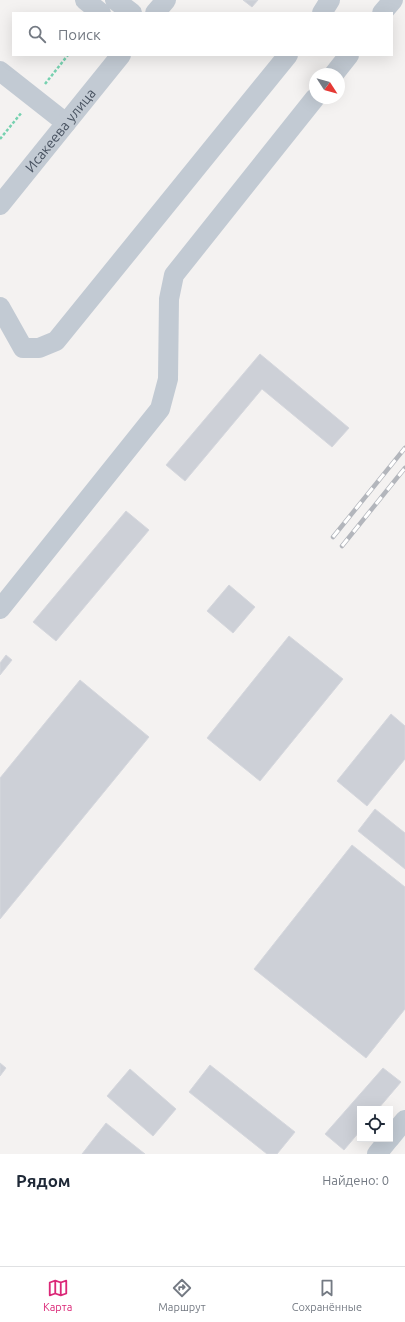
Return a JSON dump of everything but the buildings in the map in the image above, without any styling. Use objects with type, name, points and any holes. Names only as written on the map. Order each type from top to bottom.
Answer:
[{"type":"street","points":[[85,0],[100,12]]},
{"type":"street","points":[[115,0],[131,12]]},
{"type":"street","points":[[156,12],[166,0]]},
{"type":"street","points":[[323,12],[330,0]]},
{"type":"street","points":[[383,12],[392,0]]},
{"type":"street","name":"Исакеева улица","points":[[0,205],[120,56]]},
{"type":"street","points":[[0,308],[23,348],[39,348],[56,341],[287,56]]},
{"type":"street","points":[[339,68],[348,56]]},
{"type":"street","points":[[0,71],[66,123]]},
{"type":"street","points":[[0,609],[160,409],[168,379],[169,299],[174,276],[310,104]]},
{"type":"street","points":[[393,1134],[405,1120]]},
{"type":"street","points":[[377,1154],[387,1142]]},
{"type":"path","points":[[43,86],[67,56]]},
{"type":"path","points":[[0,140],[24,109]]},
{"type":"railway","points":[[333,537],[405,448]]},
{"type":"railway","points":[[342,546],[405,468]]}]
